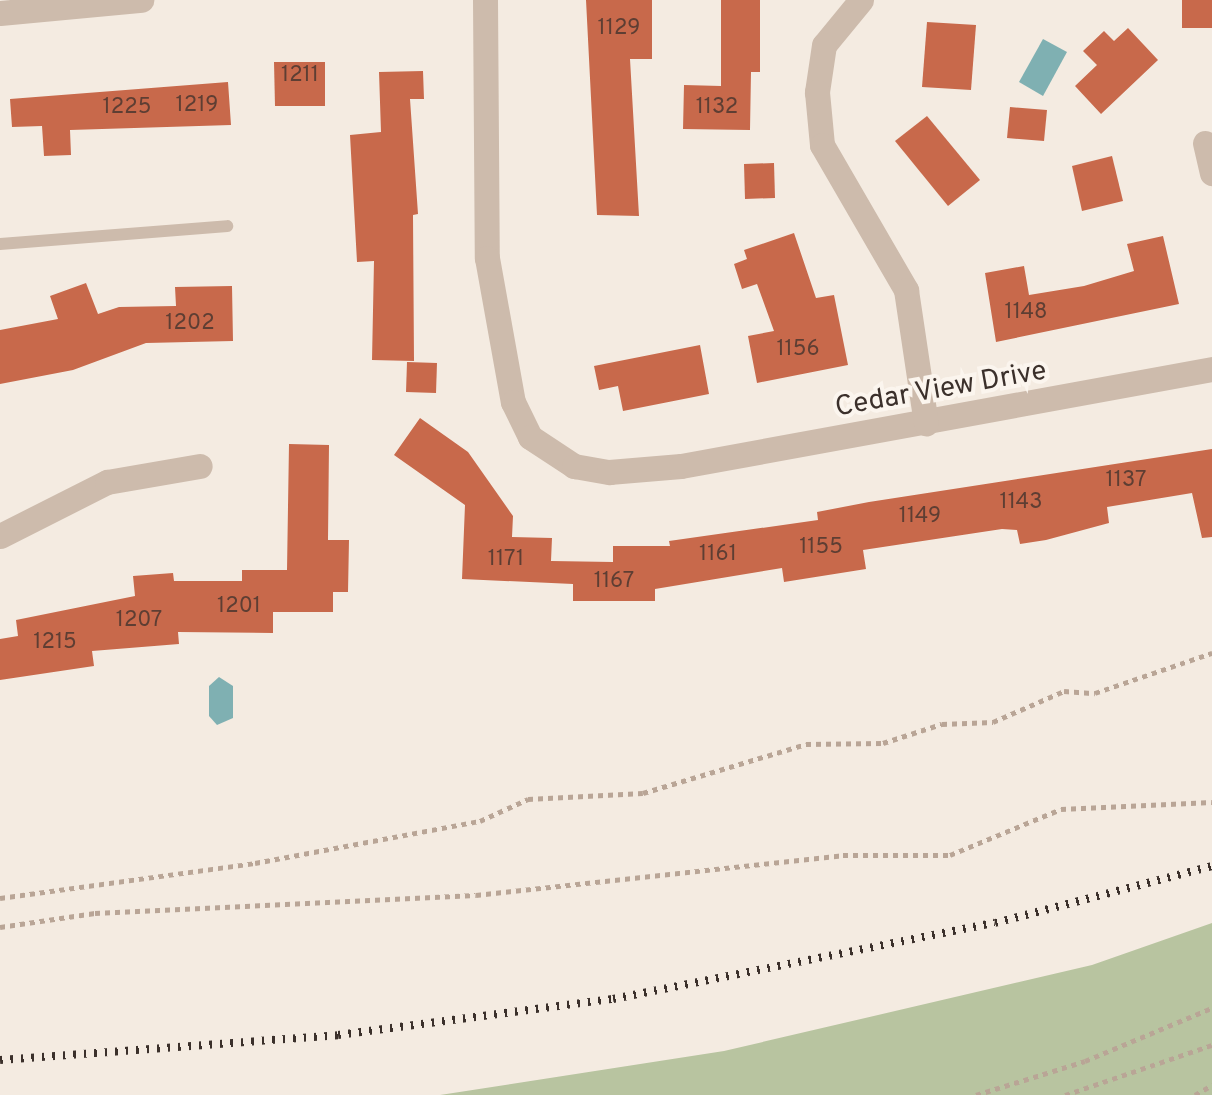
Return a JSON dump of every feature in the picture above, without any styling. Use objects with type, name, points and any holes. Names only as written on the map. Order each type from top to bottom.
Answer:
[{"type":"street","points":[[0,13],[141,0]]},
{"type":"street","name":"Cedar View Drive","points":[[486,0],[487,258],[513,402],[530,437],[574,466],[609,472],[681,466],[1212,370]]},
{"type":"street","points":[[861,0],[824,45],[817,92],[822,145],[906,290],[926,424]]},
{"type":"street","points":[[1205,143],[1212,173]]},
{"type":"street","points":[[0,536],[108,482],[200,466]]},
{"type":"lane","points":[[0,244],[110,230],[227,226]]},
{"type":"path","points":[[0,898],[255,863],[480,821],[528,798],[642,794],[806,744],[883,743],[942,724],[993,722],[1064,692],[1095,694],[1212,654]]},
{"type":"path","points":[[0,928],[94,913],[476,895],[843,855],[950,855],[1061,808],[1212,802]]},
{"type":"path","points":[[976,1095],[1085,1060],[1212,1008]]},
{"type":"path","points":[[1065,1095],[1212,1044]]},
{"type":"path","points":[[1195,1095],[1212,1085]]},
{"type":"green space","points":[[1212,923],[1212,1095],[440,1095],[724,1051],[1092,965]]},
{"type":"water","points":[[1043,39],[1067,52],[1043,96],[1019,82]]},
{"type":"water","points":[[219,677],[233,686],[233,718],[217,725],[209,716],[209,686]]},
{"type":"building","points":[[586,0],[652,0],[652,59],[630,59],[639,216],[597,215]]},
{"type":"building","points":[[721,0],[760,0],[760,72],[751,72],[750,130],[683,129],[684,85],[721,86]]},
{"type":"building","points":[[1182,0],[1212,0],[1212,28],[1182,28]]},
{"type":"building","points":[[927,22],[976,25],[971,90],[922,87]]},
{"type":"building","points":[[1128,28],[1158,60],[1101,114],[1075,86],[1097,65],[1083,51],[1104,31],[1114,41]]},
{"type":"building","points":[[274,62],[325,62],[325,106],[275,106]]},
{"type":"building","points":[[423,71],[424,99],[410,99],[418,214],[413,215],[414,361],[372,360],[374,261],[357,262],[350,135],[381,132],[379,72]]},
{"type":"building","points":[[228,82],[231,125],[70,130],[71,155],[44,156],[42,126],[12,127],[10,99]]},
{"type":"building","points":[[1010,107],[1047,110],[1044,141],[1007,138]]},
{"type":"building","points":[[927,116],[980,180],[948,206],[895,141]]},
{"type":"building","points":[[1112,156],[1123,201],[1082,211],[1072,166]]},
{"type":"building","points":[[774,163],[775,198],[745,199],[744,164]]},
{"type":"building","points":[[794,233],[816,298],[834,295],[848,365],[757,383],[748,336],[774,331],[757,284],[742,289],[734,264],[747,259],[744,250]]},
{"type":"building","points":[[1163,236],[1179,304],[996,342],[985,273],[1024,266],[1029,295],[1084,286],[1134,271],[1127,244]]},
{"type":"building","points":[[86,283],[98,314],[119,307],[176,306],[175,287],[232,286],[233,341],[146,343],[73,370],[0,384],[0,330],[58,319],[50,296]]},
{"type":"building","points":[[700,345],[709,394],[623,411],[618,386],[599,390],[594,366]]},
{"type":"building","points":[[407,362],[437,363],[436,393],[406,392]]},
{"type":"building","points":[[420,418],[468,452],[513,516],[512,537],[552,538],[551,561],[613,562],[613,546],[670,546],[669,541],[818,520],[817,512],[869,502],[1212,449],[1212,537],[1202,538],[1192,493],[1107,507],[1109,523],[1046,540],[1020,544],[1017,530],[1002,529],[863,550],[866,569],[784,582],[782,568],[655,589],[655,601],[573,601],[573,584],[462,579],[465,505],[394,455]]},
{"type":"building","points":[[289,444],[329,445],[328,540],[349,540],[348,592],[333,592],[333,612],[273,612],[273,633],[178,632],[179,644],[92,651],[94,666],[0,680],[0,639],[18,636],[16,620],[135,596],[133,576],[173,573],[174,581],[242,581],[242,570],[287,570]]},
{"type":"railway","points":[[0,1060],[338,1035],[613,999],[995,923],[1212,866]]}]
